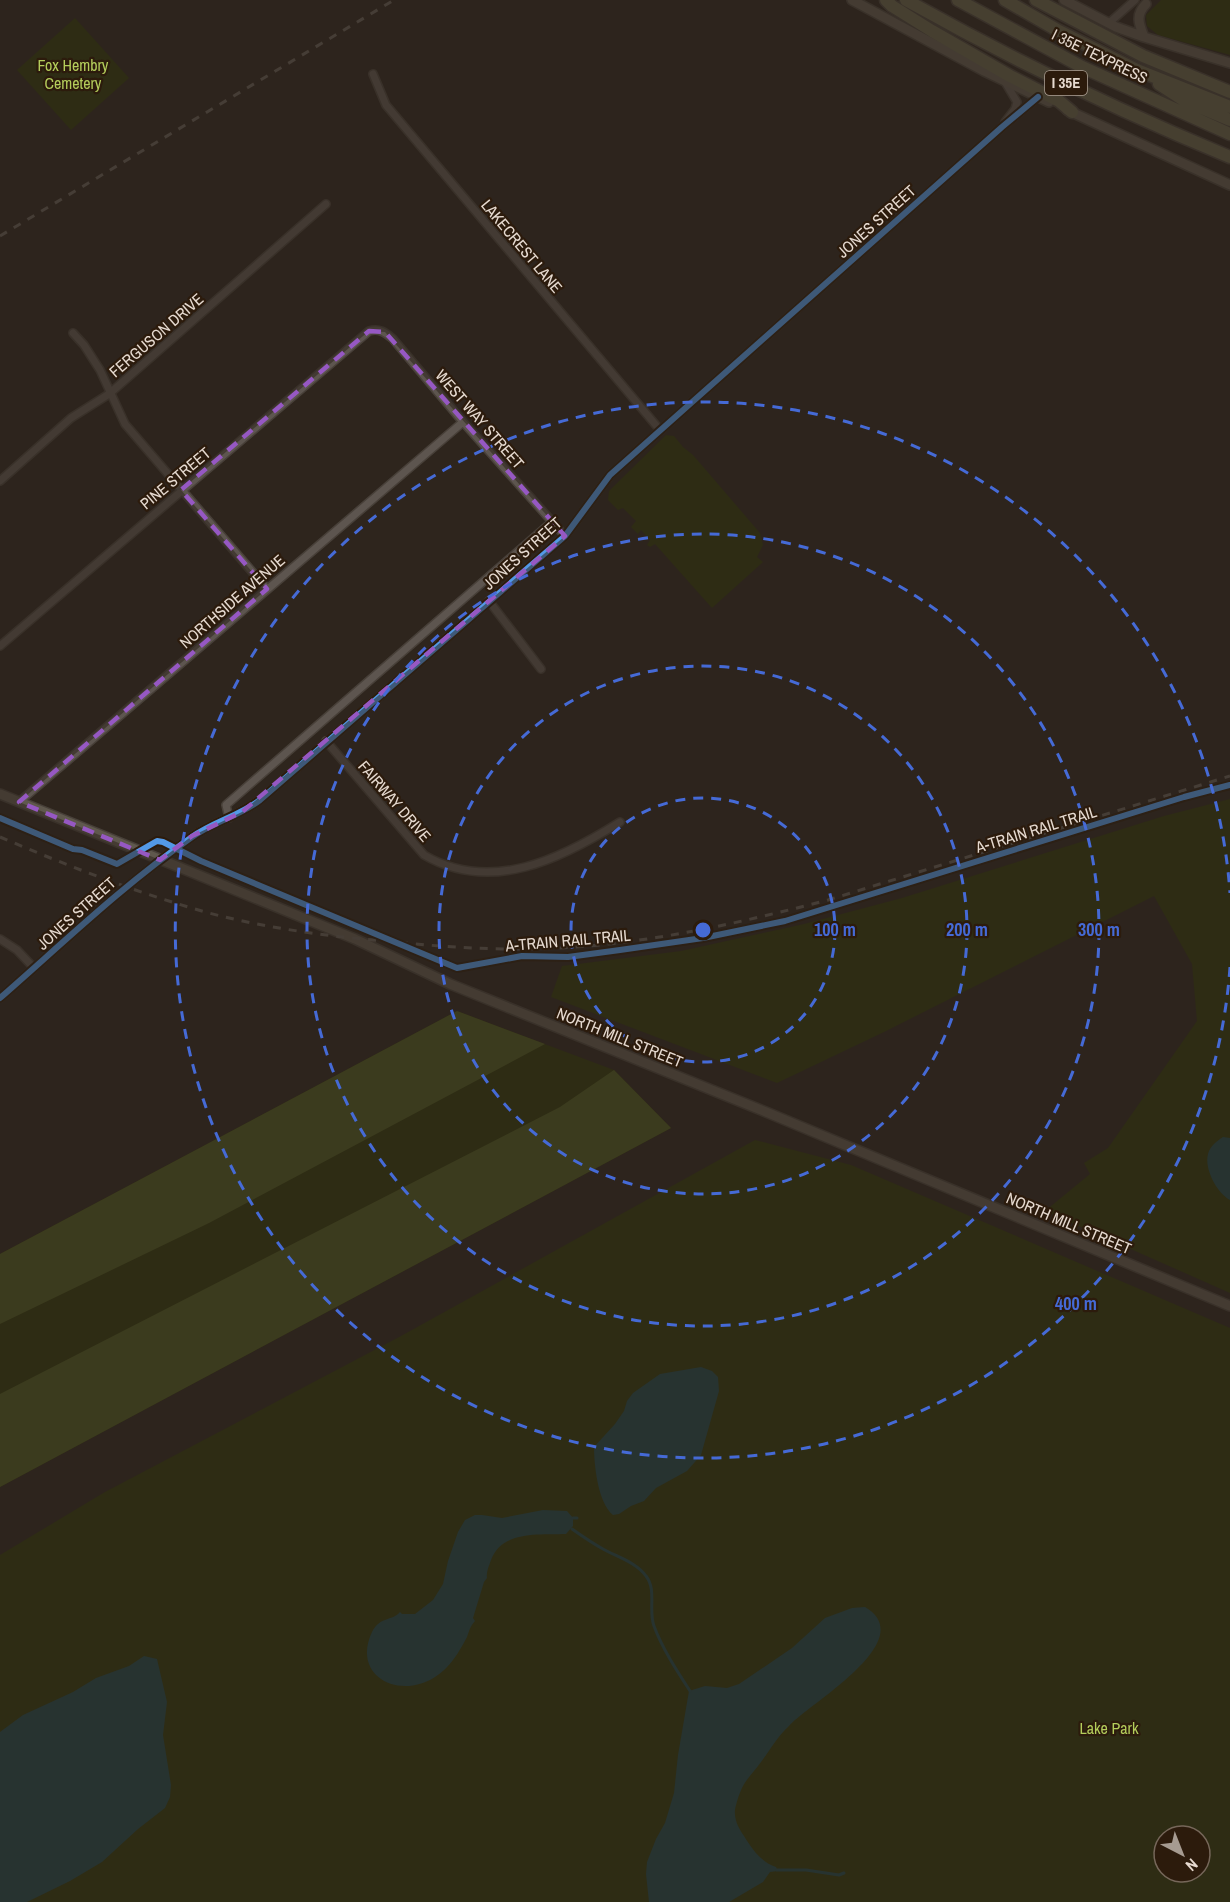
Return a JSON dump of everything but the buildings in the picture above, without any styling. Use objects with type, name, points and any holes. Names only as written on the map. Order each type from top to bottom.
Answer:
[{"type":"highway","points":[[886,0],[932,31],[1059,102],[1072,112]]},
{"type":"highway","name":"I 35E","points":[[906,0],[976,39],[1085,93],[1230,157]]},
{"type":"highway","name":"I 35E TEXPRESS","points":[[958,0],[1082,67],[1230,134]]},
{"type":"highway","name":"I 35E","points":[[1005,0],[1057,30],[1137,70],[1230,107]]},
{"type":"highway","points":[[1036,0],[1143,56],[1230,92]]},
{"type":"highway","points":[[1137,70],[1185,101],[1230,120]]},
{"type":"main road","points":[[852,0],[1005,82],[1230,185]]},
{"type":"main road","points":[[1064,0],[1109,23],[1144,37],[1230,63]]},
{"type":"main road","points":[[1144,37],[1138,19],[1139,11],[1147,2]]},
{"type":"main road","name":"NORTH MILL STREET","points":[[0,794],[355,939],[450,984],[766,1112],[1230,1306]]},
{"type":"street","points":[[1109,23],[1135,0]]},
{"type":"street","name":"LAKECREST LANE","points":[[373,74],[386,105],[660,430]]},
{"type":"street","name":"JONES STREET","points":[[1002,127],[1015,109],[1017,102],[1005,82]]},
{"type":"street","name":"JONES STREET","points":[[0,998],[140,874],[192,836],[260,800],[565,536],[610,475],[1038,97]]},
{"type":"street","name":"FERGUSON DRIVE","points":[[0,481],[71,418],[109,394],[326,204]]},
{"type":"street","name":"WEST WAY STREET","points":[[369,332],[375,330],[386,332],[393,339],[463,422],[565,536]]},
{"type":"street","name":"PINE STREET","points":[[0,646],[369,332]]},
{"type":"street","points":[[73,333],[84,345],[100,370],[109,394],[125,424],[267,589]]},
{"type":"street","name":"NORTHSIDE AVENUE","points":[[19,802],[463,422]]},
{"type":"street","name":"JONES STREET","points":[[229,818],[226,805],[552,522]]},
{"type":"street","points":[[489,601],[541,669]]},
{"type":"street","name":"FAIRWAY DRIVE","points":[[326,741],[424,855],[440,864],[464,871],[502,872],[531,866],[562,855],[620,822]]},
{"type":"street","points":[[0,939],[17,950],[34,968]]},
{"type":"highlighted area","points":[[369,331],[385,332],[565,536],[242,812],[192,836],[160,860],[19,802],[267,589],[181,490]]},
{"type":"green space","points":[[1161,0],[1230,0],[1230,55],[1158,35],[1147,26],[1146,15]]},
{"type":"green space","name":"Fox Hembry Cemetery","points":[[75,18],[129,78],[71,130],[17,70]]},
{"type":"green space","points":[[666,435],[674,436],[693,455],[760,533],[763,545],[757,557],[763,562],[712,608],[655,544],[650,547],[647,545],[650,540],[641,530],[638,534],[631,527],[636,521],[623,508],[618,510],[608,500],[609,491]]},
{"type":"green space","points":[[1230,799],[1230,1293],[1045,1211],[1090,1174],[1084,1163],[1108,1148],[1197,1021],[1192,964],[1154,896],[884,1032],[777,1083],[551,997],[562,966],[681,951],[804,924],[902,898],[1164,816]]},
{"type":"green space","points":[[457,1011],[614,1070],[671,1128],[0,1487],[0,1254]]},
{"type":"green space","points":[[457,1011],[545,1044],[209,1223],[0,1324],[0,1254]]},
{"type":"green space","points":[[614,1070],[671,1128],[0,1487],[0,1394],[560,1107]]},
{"type":"green space","name":"Lake Park","points":[[755,1140],[851,1165],[1230,1328],[1230,1902],[0,1902],[0,1555],[105,1492],[401,1336]]},
{"type":"water","points":[[1223,1137],[1230,1138],[1230,1200],[1216,1186],[1207,1160],[1209,1151]]},
{"type":"water","points":[[701,1367],[712,1371],[718,1377],[719,1391],[701,1455],[687,1471],[656,1488],[644,1501],[613,1515],[600,1493],[594,1447],[615,1424],[633,1393],[660,1374]]},
{"type":"water","points":[[543,1510],[567,1511],[573,1518],[573,1526],[566,1534],[523,1536],[504,1543],[496,1550],[473,1618],[475,1621],[457,1654],[445,1669],[421,1684],[407,1686],[394,1685],[382,1680],[373,1672],[368,1661],[367,1648],[375,1627],[400,1612],[415,1614],[433,1600],[443,1584],[448,1561],[458,1532],[465,1520],[475,1515],[502,1518]]},
{"type":"water","points":[[865,1607],[879,1621],[880,1636],[871,1653],[856,1670],[785,1730],[746,1781],[735,1808],[736,1821],[750,1846],[778,1871],[770,1872],[763,1882],[729,1902],[649,1902],[647,1862],[665,1823],[674,1793],[689,1691],[705,1686],[727,1688],[739,1684],[792,1648],[825,1618],[852,1608]]},
{"type":"water","points":[[144,1656],[157,1659],[167,1702],[163,1735],[171,1785],[170,1797],[165,1808],[102,1862],[70,1881],[27,1902],[0,1902],[0,1732],[23,1715],[73,1692],[96,1678],[129,1666]]},
{"type":"waterway","points":[[572,1529],[599,1547],[632,1563],[646,1576],[651,1587],[652,1620],[657,1634],[690,1691]]},
{"type":"waterway","points":[[777,1870],[806,1870],[839,1875],[844,1873]]},
{"type":"railway","points":[[0,236],[394,0]]},
{"type":"railway","points":[[0,837],[129,888],[209,913],[252,923],[318,934],[428,945],[494,949],[560,948],[662,937],[828,900],[1230,776]]},
{"type":"cycle path","points":[[0,998],[94,915],[167,855],[200,832],[260,800],[565,536],[610,475],[1038,97]]},
{"type":"cycle path","name":"A-TRAIN RAIL TRAIL","points":[[0,818],[73,849],[82,850],[117,864],[157,841],[163,842],[201,861],[457,968],[522,956],[568,957],[620,950],[703,938],[785,921],[1184,797],[1230,785]]}]
